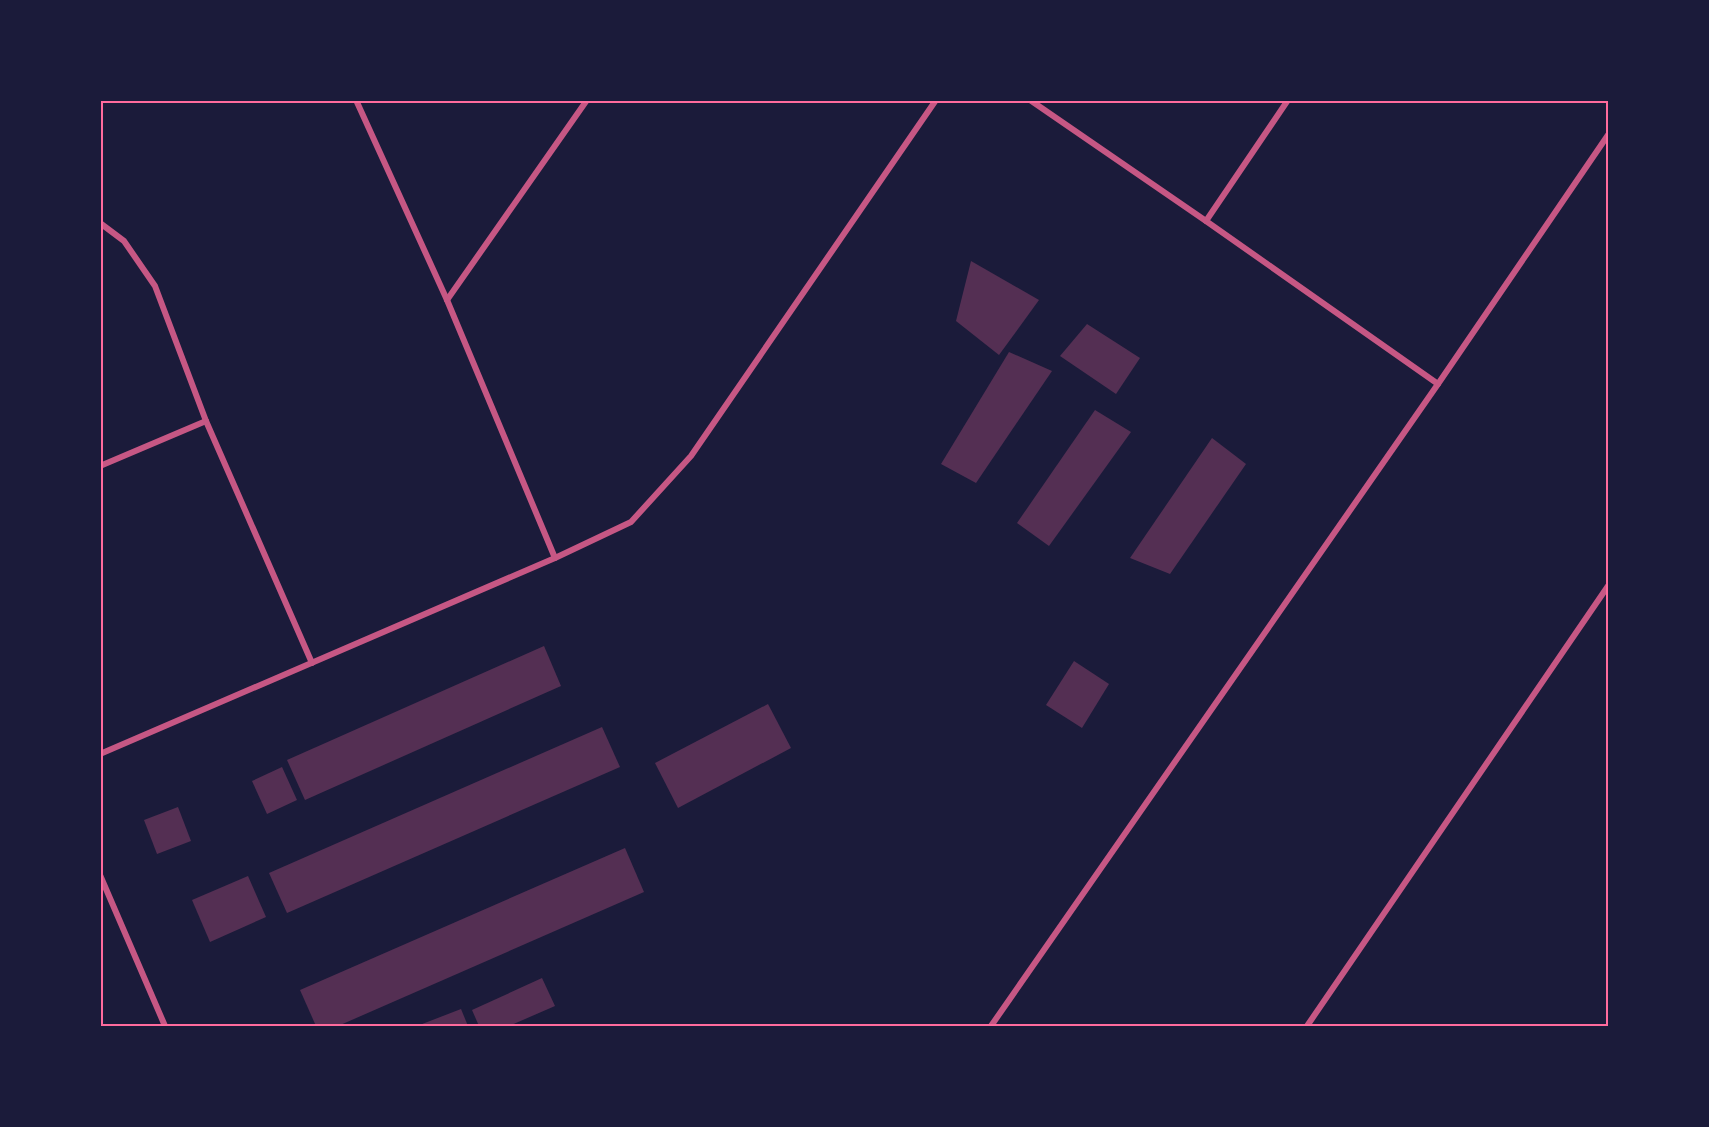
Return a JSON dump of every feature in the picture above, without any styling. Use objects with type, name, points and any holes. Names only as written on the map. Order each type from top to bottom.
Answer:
[{"type":"street","points":[[357,100],[447,300],[555,558]]},
{"type":"street","points":[[447,300],[587,100]]},
{"type":"street","points":[[100,754],[555,558],[631,522],[691,456],[936,100]]},
{"type":"street","points":[[1030,100],[1438,384]]},
{"type":"street","points":[[1206,221],[1288,100]]},
{"type":"street","points":[[991,1026],[1438,384],[1608,135]]},
{"type":"street","points":[[100,223],[124,241],[155,286],[206,421],[312,663]]},
{"type":"street","points":[[100,466],[206,421]]},
{"type":"street","points":[[1307,1026],[1608,586]]},
{"type":"street","points":[[100,875],[165,1026]]},
{"type":"building","points":[[971,261],[1039,300],[999,355],[956,321]]},
{"type":"building","points":[[1087,324],[1140,358],[1116,394],[1060,356]]},
{"type":"building","points":[[1009,352],[1052,371],[976,483],[941,464]]},
{"type":"building","points":[[1095,410],[1131,432],[1049,546],[1017,523]]},
{"type":"building","points":[[1212,438],[1246,464],[1170,574],[1130,558]]},
{"type":"building","points":[[544,646],[561,686],[305,800],[287,760]]},
{"type":"building","points":[[1074,661],[1109,684],[1082,728],[1046,705]]},
{"type":"building","points":[[768,704],[791,748],[678,808],[655,763]]},
{"type":"building","points":[[602,727],[620,767],[287,913],[269,873]]},
{"type":"building","points":[[282,767],[297,800],[267,814],[252,781]]},
{"type":"building","points":[[178,807],[191,841],[157,854],[144,820]]},
{"type":"building","points":[[625,848],[644,892],[338,1026],[316,1026],[300,990]]},
{"type":"building","points":[[248,876],[266,917],[210,942],[192,900]]},
{"type":"building","points":[[542,978],[555,1006],[509,1026],[479,1026],[472,1010]]},
{"type":"building","points":[[461,1009],[468,1026],[417,1026]]}]
